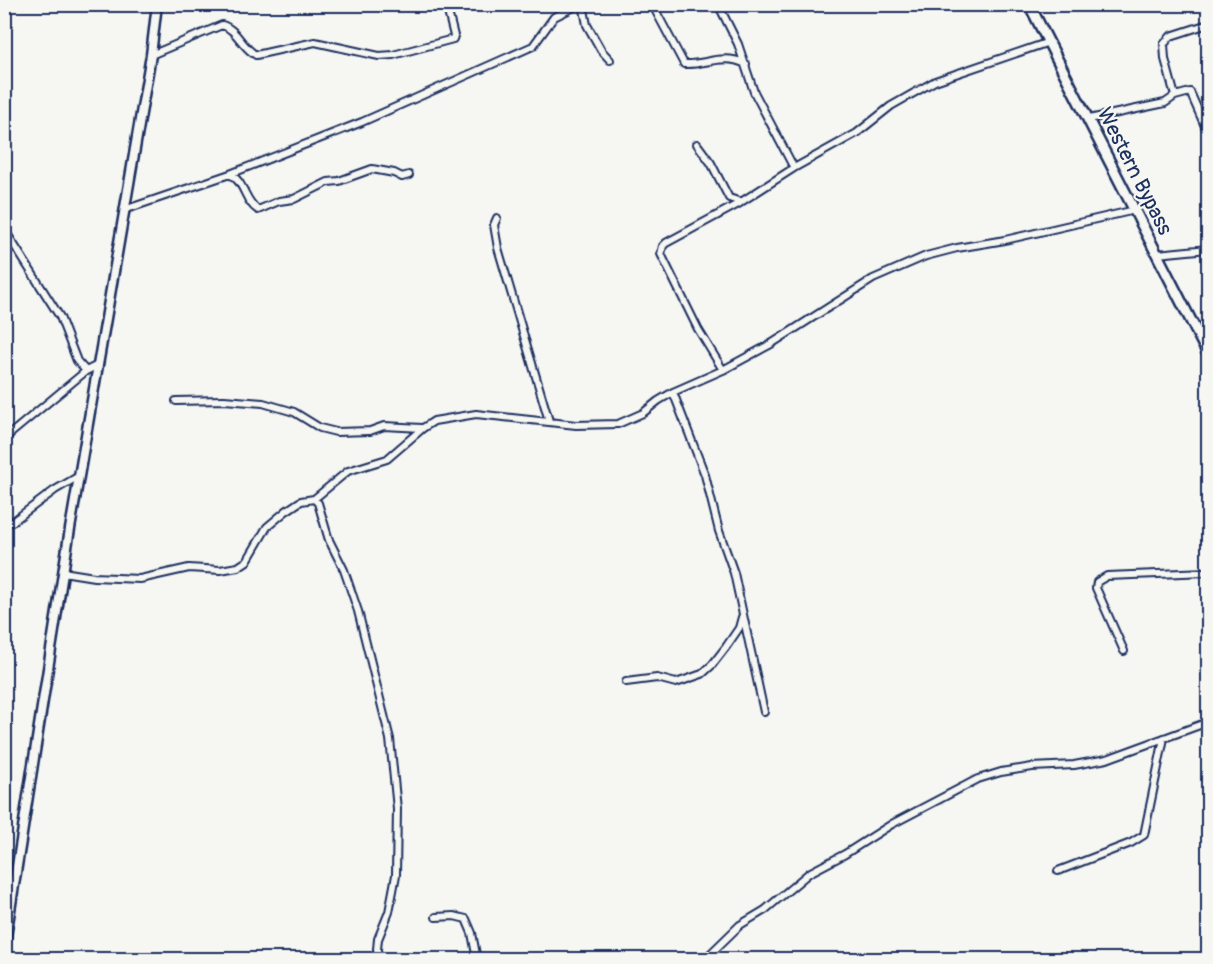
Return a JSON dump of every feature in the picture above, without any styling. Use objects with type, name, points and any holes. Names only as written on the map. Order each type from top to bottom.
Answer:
[{"type":"main road","name":"Western Bypass","points":[[1029,4],[1209,354]]},
{"type":"street","points":[[4,949],[63,572],[151,55],[157,4]]},
{"type":"street","points":[[124,210],[230,174],[362,122],[533,46],[554,17],[581,4],[586,25],[610,60]]},
{"type":"street","points":[[652,4],[684,64],[723,58],[735,59],[746,64]]},
{"type":"street","points":[[718,4],[731,27],[754,92],[794,168]]},
{"type":"street","points":[[151,55],[222,25],[229,27],[249,52],[256,55],[315,42],[379,56],[393,55],[453,39],[447,8]]},
{"type":"street","points":[[1175,96],[1165,59],[1164,44],[1171,36],[1209,24]]},
{"type":"street","points":[[723,370],[698,329],[661,254],[663,246],[857,133],[891,106],[935,81],[1049,42]]},
{"type":"street","points":[[1089,119],[1164,103],[1175,96],[1190,92],[1209,133]]},
{"type":"street","points":[[697,144],[711,163],[729,198],[741,202]]},
{"type":"street","points":[[230,174],[237,178],[252,206],[258,210],[279,201],[294,199],[328,182],[339,181],[372,170],[394,172],[402,177],[409,176]]},
{"type":"street","points":[[63,572],[94,577],[140,579],[189,568],[225,570],[238,567],[247,561],[267,527],[301,501],[314,499],[348,471],[387,459],[423,428],[435,421],[476,414],[576,425],[618,424],[643,413],[674,392],[723,370],[771,344],[873,279],[926,256],[1135,210]]},
{"type":"street","points":[[497,218],[495,225],[498,248],[549,421]]},
{"type":"street","points":[[4,229],[60,317],[77,361],[86,371]]},
{"type":"street","points":[[1157,254],[1209,249]]},
{"type":"street","points":[[4,439],[86,371],[98,364]]},
{"type":"street","points":[[674,392],[705,475],[740,599],[764,712]]},
{"type":"street","points":[[176,401],[224,400],[263,403],[285,409],[320,428],[336,432],[370,431],[384,426],[423,428]]},
{"type":"street","points":[[4,518],[12,522],[55,490],[79,476]]},
{"type":"street","points":[[314,499],[318,503],[329,540],[344,570],[353,596],[390,739],[397,809],[396,875],[389,912],[378,939],[378,960]]},
{"type":"street","points":[[1124,651],[1096,588],[1097,582],[1107,576],[1209,572]]},
{"type":"street","points":[[626,682],[657,678],[676,683],[706,671],[740,628],[742,617],[740,599]]},
{"type":"street","points":[[705,960],[740,925],[765,910],[809,873],[845,854],[892,824],[978,779],[1022,768],[1089,763],[1107,759],[1209,722]]},
{"type":"street","points":[[1058,871],[1131,843],[1144,835],[1164,738]]},
{"type":"street","points":[[436,917],[454,916],[466,919],[472,933],[477,960]]},
{"type":"street","points":[[712,951],[717,960]]}]
